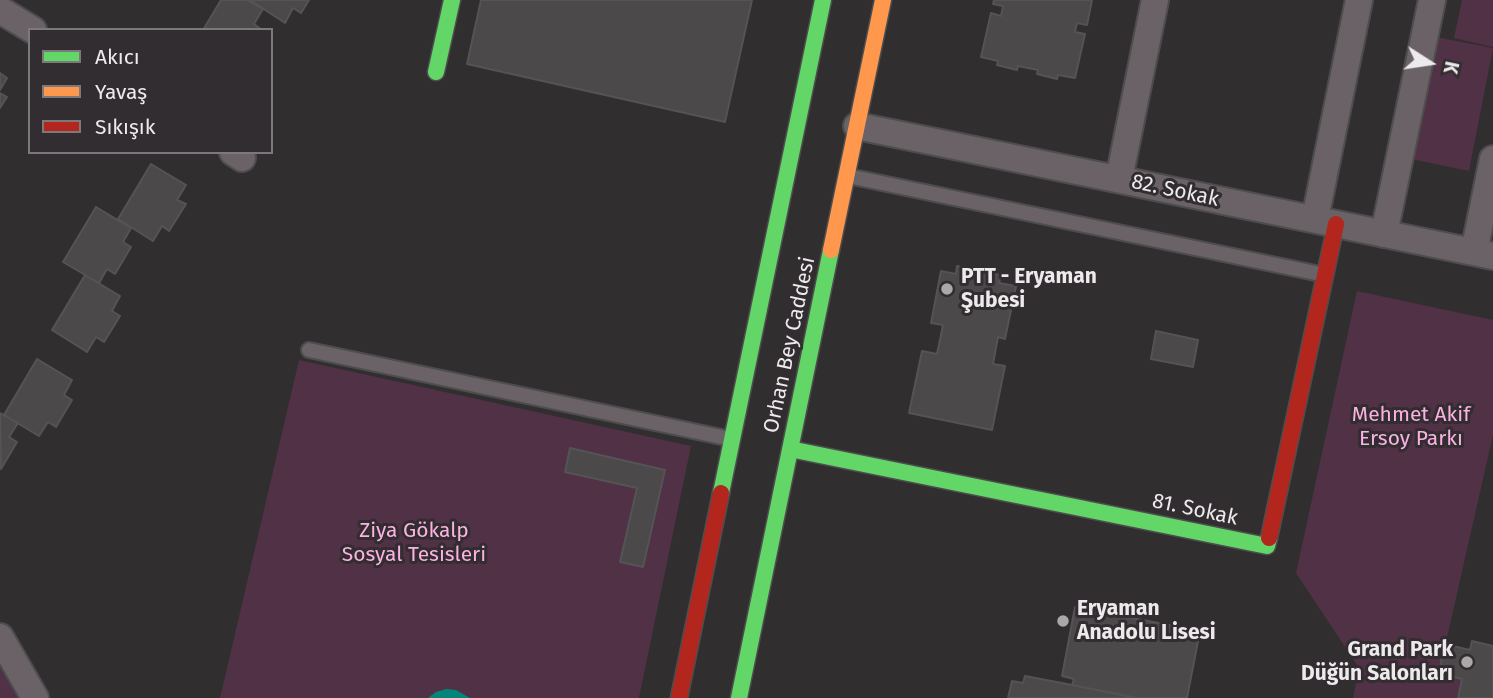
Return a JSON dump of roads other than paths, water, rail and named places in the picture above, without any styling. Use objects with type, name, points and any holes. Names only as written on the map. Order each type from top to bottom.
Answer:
[{"type":"main road","points":[[436,72],[452,0]]},
{"type":"main road","name":"Orhan Bey Caddesi","points":[[679,698],[823,0]]},
{"type":"main road","name":"Orhan Bey Caddesi","points":[[739,698],[883,0]]},
{"type":"main road","name":"81. Sokak","points":[[790,449],[1267,546],[1325,275],[1326,222]]},
{"type":"street","points":[[1119,179],[1155,0]]},
{"type":"street","points":[[1326,222],[1359,0]]},
{"type":"street","points":[[1384,234],[1432,0]]},
{"type":"street","points":[[0,10],[30,28]]},
{"type":"street","name":"82. Sokak","points":[[857,126],[1483,254]]},
{"type":"street","points":[[1483,254],[1493,159]]},
{"type":"street","points":[[0,637],[35,698]]},
{"type":"lane","points":[[847,176],[1325,275]]},
{"type":"lane","points":[[309,350],[732,440]]},
{"type":"place","name":"PTT - Eryaman Şubesi","points":[[947,289]]},
{"type":"place","name":"Eryaman Anadolu Lisesi","points":[[1063,621]]},
{"type":"place","name":"Grand Park Düğün Salonları","points":[[1467,662]]},
{"type":"park label","name":"Mehmet Akif Ersoy Parkı","points":[[1411,427]]},
{"type":"park label","name":"Ziya Gökalp Sosyal Tesisleri","points":[[414,543]]}]
